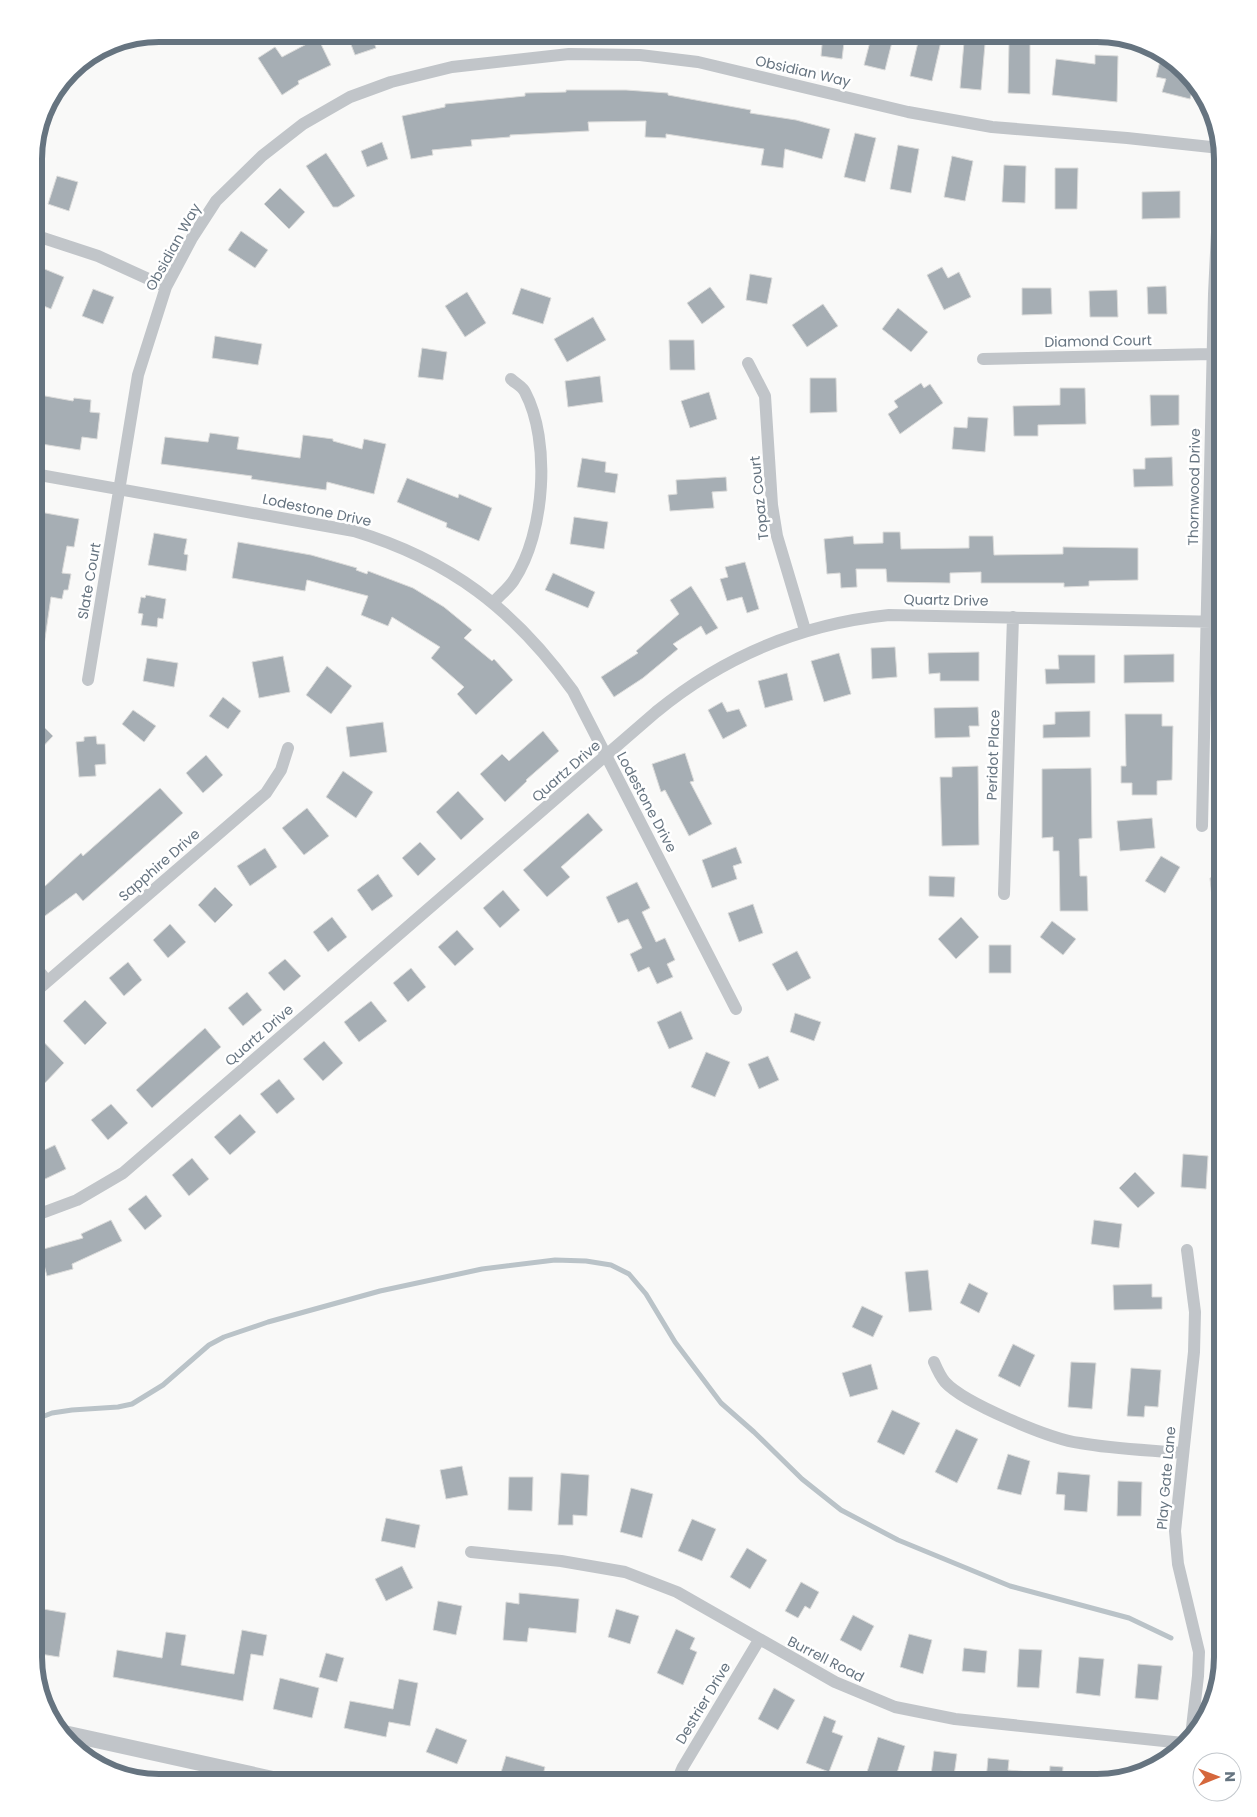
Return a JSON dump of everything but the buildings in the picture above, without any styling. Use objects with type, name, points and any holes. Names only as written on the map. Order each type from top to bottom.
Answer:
[{"type":"street","name":"Obsidian Way","points":[[120,488],[138,375],[166,287],[192,238],[216,201],[262,156],[303,124],[350,97],[391,82],[452,67],[568,54],[661,57],[698,62],[908,112],[992,127],[1127,138],[1213,148]]},
{"type":"street","points":[[43,238],[98,256],[166,287]]},
{"type":"street","name":"Thornwood Drive","points":[[1202,826],[1214,303]]},
{"type":"street","name":"Diamond Court","points":[[983,359],[1212,354]]},
{"type":"street","name":"Topaz Court","points":[[748,363],[765,396],[772,505],[777,536],[805,630]]},
{"type":"street","points":[[494,602],[514,580],[526,556],[537,520],[540,484],[541,456],[535,421],[525,390],[511,379]]},
{"type":"street","name":"Lodestone Drive","points":[[43,475],[326,525],[361,533],[430,561],[451,572],[494,602],[554,665],[573,691],[736,1009]]},
{"type":"street","name":"Slate Court","points":[[88,680],[120,488]]},
{"type":"street","name":"Quartz Drive","points":[[42,1213],[77,1200],[123,1173],[677,695],[744,654],[805,630],[840,622],[889,615],[1214,621]]},
{"type":"street","name":"Peridot Place","points":[[1004,894],[1013,617]]},
{"type":"street","name":"Sapphire Drive","points":[[42,985],[266,793],[281,770],[288,748]]},
{"type":"street","points":[[42,975],[47,981]]},
{"type":"street","name":"Play Gate Lane","points":[[1187,1250],[1195,1312],[1194,1352],[1175,1531],[1178,1564],[1199,1652],[1192,1726]]},
{"type":"street","points":[[934,1362],[946,1383],[958,1392],[991,1410],[1038,1431],[1080,1444],[1182,1453]]},
{"type":"street","name":"Burrell Road","points":[[471,1552],[561,1561],[625,1572],[677,1592],[834,1682],[896,1707],[955,1719],[1177,1742]]},
{"type":"street","name":"Destrier Drive","points":[[680,1774],[759,1640]]},
{"type":"street","points":[[73,1736],[249,1774]]},
{"type":"waterway","points":[[42,1417],[52,1413],[72,1410],[118,1407],[132,1404],[163,1385],[209,1345],[224,1337],[268,1322],[380,1291],[482,1269],[555,1260],[586,1261],[611,1265],[629,1274],[646,1294],[675,1342],[721,1403],[802,1479],[841,1510],[898,1540],[1010,1586],[1129,1618],[1171,1638]]}]
